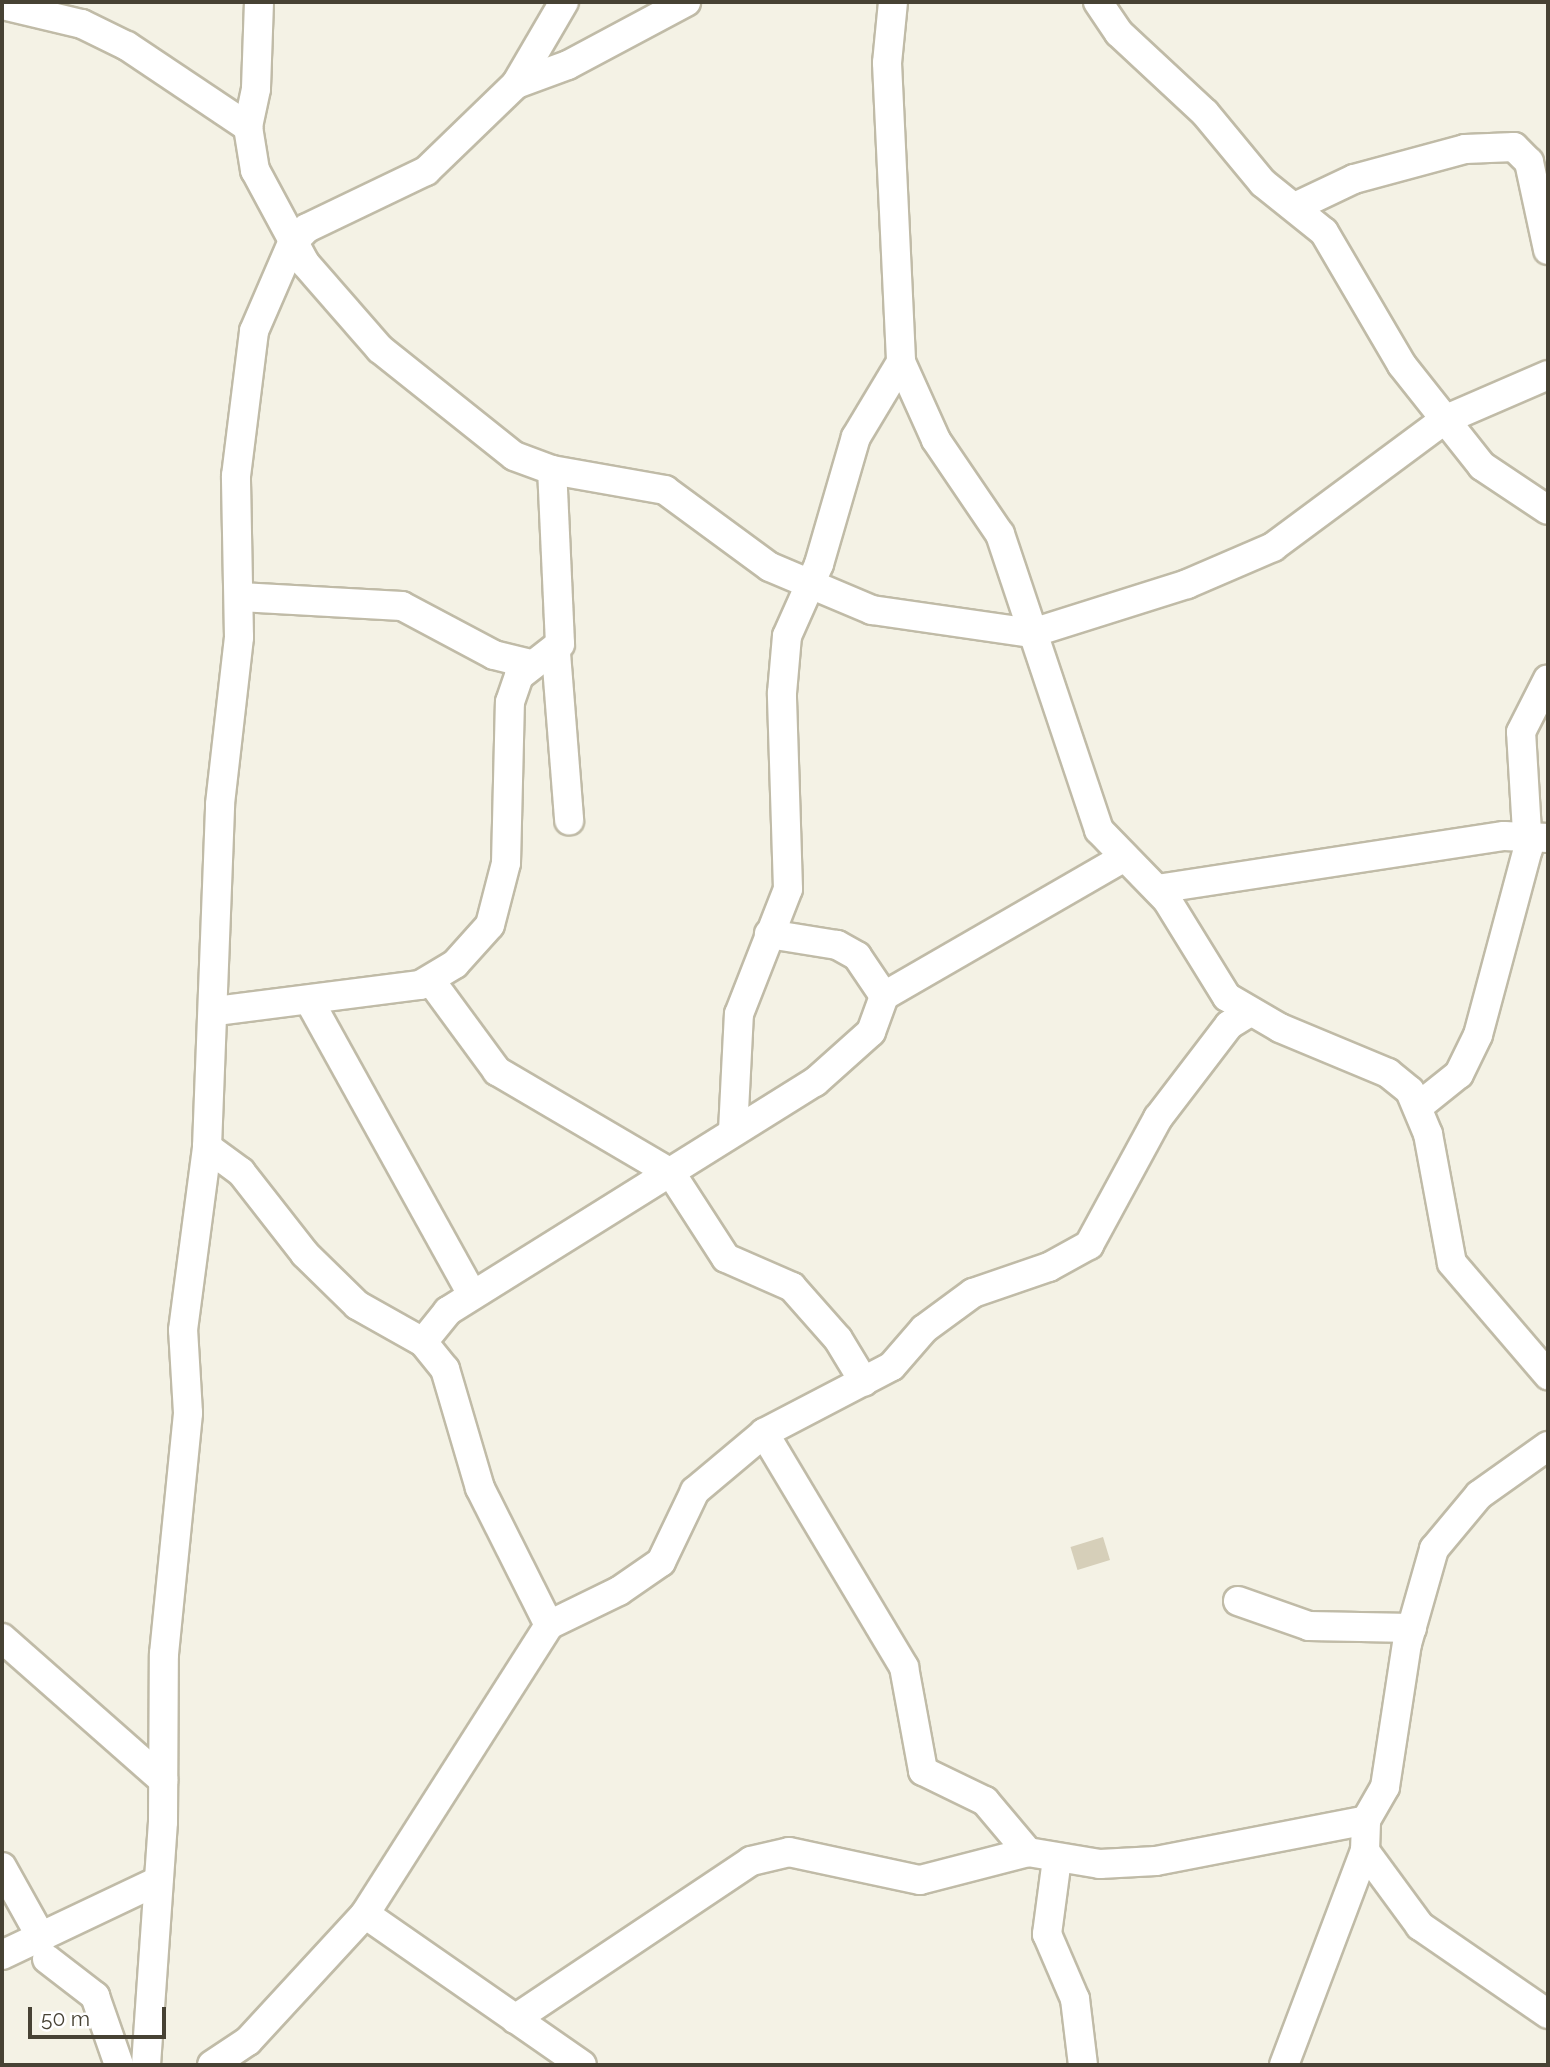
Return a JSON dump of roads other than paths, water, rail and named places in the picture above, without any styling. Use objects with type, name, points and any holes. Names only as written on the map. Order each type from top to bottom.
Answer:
[{"type":"street","points":[[260,2],[256,89],[248,127],[254,170],[292,243],[348,315],[408,374],[497,446],[552,470],[665,490],[770,567],[811,582],[872,610],[1032,633],[1220,572],[1272,547],[1444,421],[1548,375]]},
{"type":"street","points":[[146,2065],[159,1881],[164,1654],[188,1413],[183,1330],[207,1147],[216,1012],[220,804],[240,597],[236,476],[254,331],[292,243],[307,228],[426,171],[516,84],[564,2]]},
{"type":"street","points":[[516,84],[568,65],[685,2]]},
{"type":"street","points":[[893,2],[887,63],[901,362],[936,440],[1000,534],[1084,797],[1099,830],[1123,858],[1157,889],[1235,1012],[1388,1073],[1419,1106],[1452,1263],[1548,1375]]},
{"type":"street","points":[[1099,2],[1119,33],[1205,113],[1263,183],[1324,232],[1402,365],[1482,466],[1548,510]]},
{"type":"street","points":[[2,5],[82,24],[127,46],[248,127]]},
{"type":"street","points":[[1295,207],[1354,179],[1465,149],[1514,147],[1529,162],[1548,250]]},
{"type":"street","points":[[733,1131],[739,1014],[788,889],[790,862],[782,663],[811,582],[856,437],[901,362]]},
{"type":"street","points":[[552,470],[556,653],[569,820]]},
{"type":"street","points":[[240,597],[402,606],[494,655],[530,664],[556,653]]},
{"type":"street","points":[[216,1012],[310,1002],[431,981],[477,944],[498,909],[506,863],[510,702],[530,664]]},
{"type":"street","points":[[1419,1106],[1459,1074],[1478,1035],[1524,874],[1538,838],[1521,732],[1548,679]]},
{"type":"street","points":[[1157,889],[1538,838]]},
{"type":"street","points":[[884,996],[1123,858]]},
{"type":"street","points":[[423,1342],[448,1311],[472,1294],[671,1173],[843,1060],[882,1016],[884,996],[857,956],[837,945],[769,934]]},
{"type":"street","points":[[431,981],[497,1071],[671,1173],[726,1258],[792,1287],[838,1339],[864,1382]]},
{"type":"street","points":[[310,1002],[472,1294]]},
{"type":"street","points":[[213,2065],[248,2041],[318,1970],[365,1914],[549,1625],[620,1591],[661,1562],[695,1491],[764,1433],[892,1366],[924,1329],[973,1293],[1049,1267],[1089,1245],[1142,1143],[1235,1012]]},
{"type":"street","points":[[207,1147],[241,1172],[305,1254],[357,1305],[423,1342],[445,1370],[480,1488],[549,1625]]},
{"type":"street","points":[[764,1433],[904,1667],[923,1771],[985,1801],[1028,1852]]},
{"type":"street","points":[[1284,2065],[1365,1851],[1366,1820],[1385,1787],[1412,1628],[1434,1549],[1456,1518],[1548,1446]]},
{"type":"street","points":[[1238,1601],[1309,1626],[1412,1628]]},
{"type":"street","points":[[2,1638],[163,1780]]},
{"type":"street","points":[[515,2019],[751,1861],[789,1852],[920,1880],[1028,1852],[1057,1859],[1156,1861],[1366,1820]]},
{"type":"street","points":[[1365,1851],[1420,1926],[1548,2014]]},
{"type":"street","points":[[1057,1859],[1047,1934],[1075,1999],[1083,2065]]},
{"type":"street","points":[[2,1867],[44,1949],[94,1996],[119,2065]]},
{"type":"street","points":[[2,1955],[44,1949],[159,1881]]},
{"type":"street","points":[[365,1914],[582,2065]]}]
